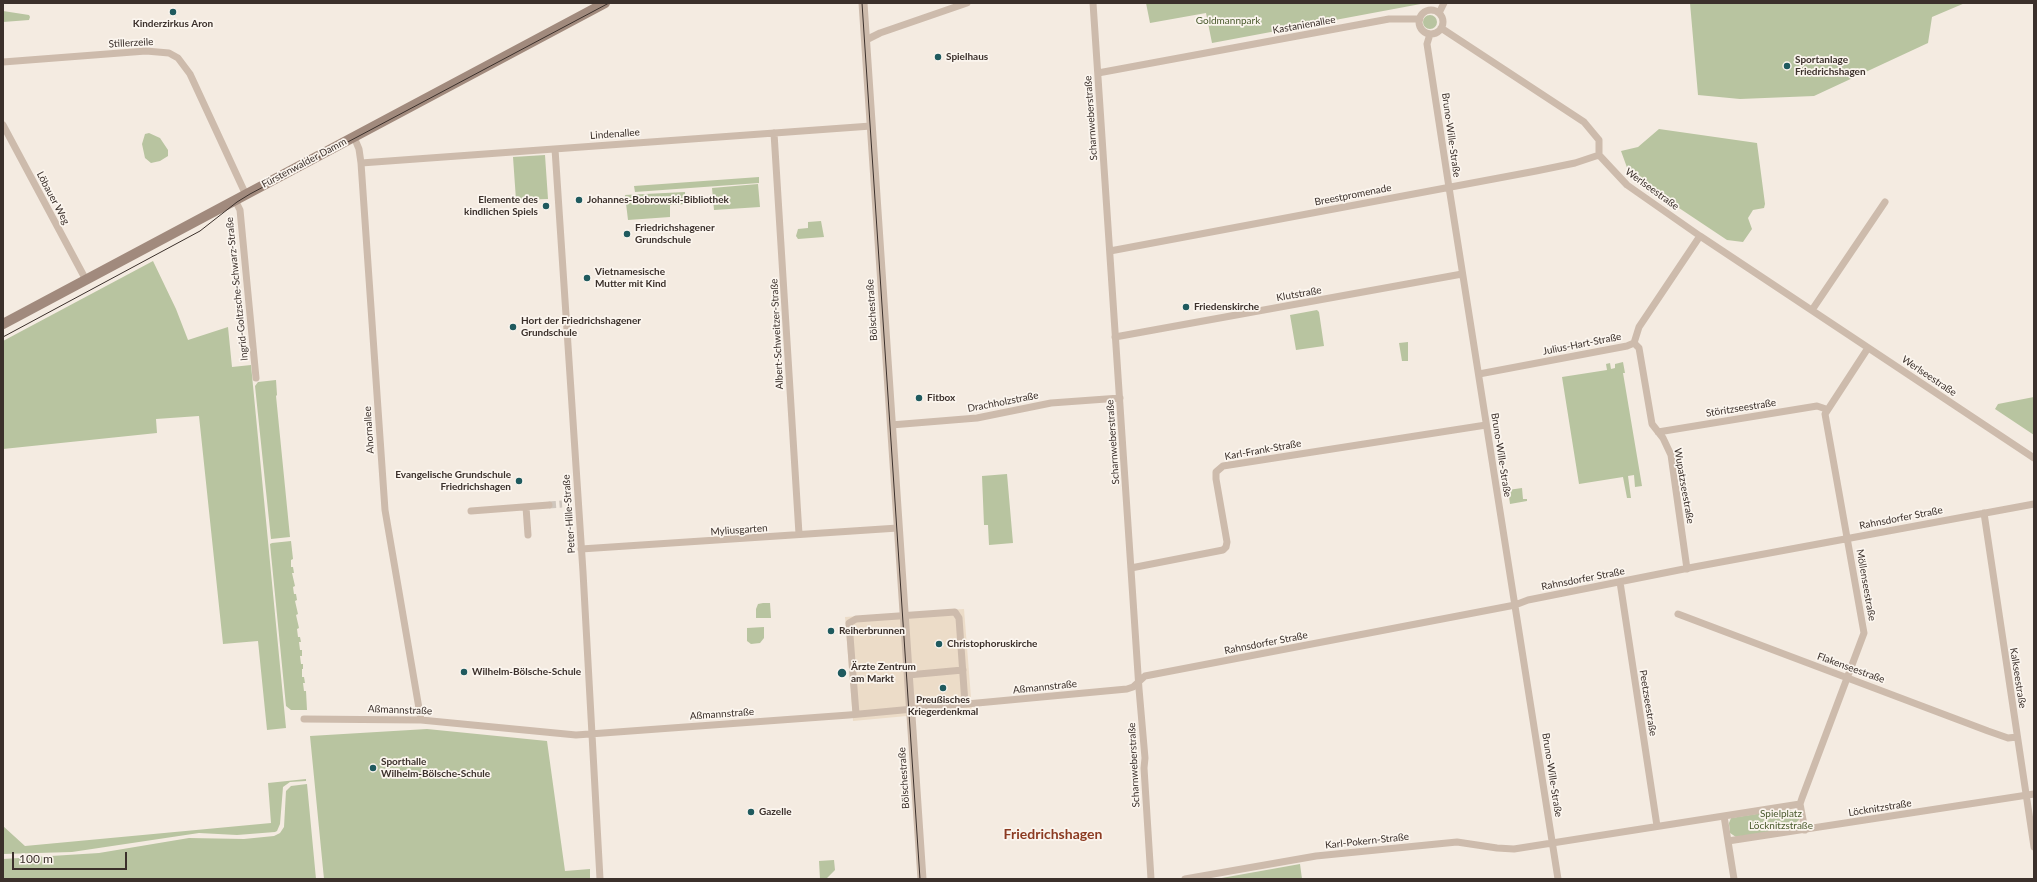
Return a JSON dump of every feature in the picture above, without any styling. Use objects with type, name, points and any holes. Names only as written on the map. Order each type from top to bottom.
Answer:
[{"type":"main road","name":"Fürstenwalder Damm","points":[[3,324],[605,3]]},
{"type":"street","name":"Bölschestraße","points":[[863,3],[922,879]]},
{"type":"street","points":[[866,40],[880,33],[967,3]]},
{"type":"street","name":"Scharnweberstraße","points":[[1093,3],[1152,879]]},
{"type":"street","points":[[1439,13],[1444,3]]},
{"type":"street","points":[[1428,11],[1439,13],[1442,18],[1441,28],[1436,33],[1430,34],[1421,29],[1420,19],[1428,11]]},
{"type":"street","name":"Kastanienallee","points":[[1098,73],[1389,19],[1420,19]]},
{"type":"street","points":[[1441,28],[1584,122],[1599,140],[1599,155]]},
{"type":"street","name":"Bruno-Wille-Straße","points":[[1430,34],[1427,44],[1558,879]]},
{"type":"street","name":"Stillerzeile","points":[[3,62],[146,51],[169,53],[178,58],[190,74],[246,195]]},
{"type":"street","name":"Löbauer Weg","points":[[3,125],[86,280]]},
{"type":"street","name":"Lindenallee","points":[[361,163],[871,126]]},
{"type":"street","name":"Albert-Schweitzer-Straße","points":[[774,133],[799,534]]},
{"type":"street","name":"Ahornallee","points":[[354,137],[359,149],[361,163],[385,510],[421,720]]},
{"type":"street","name":"Peter-Hille-Straße","points":[[555,149],[581,549],[600,879]]},
{"type":"street","name":"Breestpromenade","points":[[1110,251],[1575,163],[1599,155]]},
{"type":"street","name":"Werlseestraße","points":[[1599,155],[1627,185],[1700,236],[2034,458]]},
{"type":"street","name":"Ingrid-Goltzsche-Schwarz-Straße","points":[[235,200],[239,207],[256,378]]},
{"type":"street","points":[[1812,310],[1885,202]]},
{"type":"street","name":"Julius-Hart-Straße","points":[[1479,374],[1612,349],[1634,343],[1639,327],[1700,236]]},
{"type":"street","name":"Klutstraße","points":[[1115,337],[1462,274]]},
{"type":"street","name":"Wupatzseestraße","points":[[1634,343],[1639,348],[1652,424],[1666,442],[1671,455],[1687,569]]},
{"type":"street","points":[[1826,409],[1868,348]]},
{"type":"street","name":"Drachholzstraße","points":[[891,425],[977,418],[1065,401],[1120,398]]},
{"type":"street","name":"Störitzseestraße","points":[[1658,432],[1817,406],[1826,409]]},
{"type":"street","name":"Möllenseestraße","points":[[1800,804],[1864,633],[1848,539],[1825,424],[1826,409]]},
{"type":"street","name":"Karl-Frank-Straße","points":[[1131,568],[1223,550],[1226,547],[1227,542],[1216,479],[1216,472],[1223,466],[1486,425]]},
{"type":"street","name":"Rahnsdorfer Straße","points":[[1139,682],[1146,676],[1515,606],[1528,600],[2034,504]]},
{"type":"street","points":[[471,511],[548,505]]},
{"type":"street","points":[[526,507],[528,535]]},
{"type":"street","name":"Kalkseestraße","points":[[1984,513],[2017,737],[2030,795],[2034,847]]},
{"type":"street","name":"Myliusgarten","points":[[581,549],[786,537],[799,534],[898,528]]},
{"type":"street","name":"Peetzseestraße","points":[[1620,582],[1657,826]]},
{"type":"street","points":[[856,714],[849,623],[856,619],[955,612],[960,618],[966,704]]},
{"type":"street","name":"Flakenseestraße","points":[[1678,614],[2008,738],[2017,737]]},
{"type":"street","points":[[908,675],[963,670]]},
{"type":"street","name":"Aßmannstraße","points":[[304,719],[421,720],[545,732],[592,734],[856,714],[1127,689],[1139,682]]},
{"type":"street","name":"Löcknitzstraße","points":[[1728,841],[2030,795]]},
{"type":"street","points":[[1552,843],[1800,804],[1805,830]]},
{"type":"street","points":[[1724,816],[1734,879]]},
{"type":"street","name":"Karl-Pokern-Straße","points":[[1185,879],[1330,854],[1457,842],[1506,849],[1552,843]]},
{"type":"green space","name":"Goldmannpark","points":[[1146,3],[1426,3],[1212,43],[1206,13],[1150,23]]},
{"type":"green space","name":"Sportanlage Friedrichshagen","points":[[1690,3],[1965,3],[1932,17],[1928,43],[1814,96],[1740,99],[1698,95]]},
{"type":"green space","points":[[3,11],[29,15],[30,17],[29,20],[3,22]]},
{"type":"green space","points":[[1430,15],[1435,17],[1437,22],[1435,27],[1430,29],[1425,27],[1423,22],[1425,17]]},
{"type":"green space","points":[[1659,129],[1757,143],[1765,204],[1764,208],[1753,210],[1748,218],[1752,229],[1743,242],[1727,240],[1646,186],[1639,185],[1629,173],[1621,151],[1638,147]]},
{"type":"green space","points":[[149,133],[160,138],[168,150],[168,156],[160,161],[151,163],[145,158],[142,144],[145,134]]},
{"type":"green space","points":[[545,155],[548,199],[516,200],[513,157]]},
{"type":"green space","points":[[759,177],[759,183],[635,192],[634,186]]},
{"type":"green space","points":[[758,184],[760,207],[714,210],[712,188]]},
{"type":"green space","points":[[685,192],[685,204],[670,205],[670,217],[628,220],[625,195]]},
{"type":"green space","points":[[821,221],[824,237],[798,239],[796,236],[798,229],[808,228],[808,222]]},
{"type":"green space","points":[[153,261],[176,309],[188,340],[228,327],[232,367],[251,365],[286,728],[267,730],[258,641],[223,644],[199,416],[156,419],[157,433],[3,449],[3,341]]},
{"type":"green space","points":[[1317,310],[1319,312],[1324,346],[1296,350],[1290,315]]},
{"type":"green space","points":[[1408,342],[1408,361],[1402,361],[1399,343]]},
{"type":"green space","points":[[1623,362],[1625,373],[1623,373],[1642,486],[1635,487],[1634,475],[1628,476],[1631,498],[1627,498],[1623,477],[1579,484],[1562,377],[1607,370],[1606,364],[1610,363],[1611,369],[1615,368],[1615,364]]},
{"type":"green space","points":[[276,380],[276,396],[290,537],[271,539],[255,386],[258,382]]},
{"type":"green space","points":[[2034,397],[2034,435],[1995,409],[1998,404]]},
{"type":"green space","points":[[1007,474],[1013,543],[989,545],[988,525],[984,525],[982,476]]},
{"type":"green space","points":[[1522,488],[1523,499],[1527,499],[1527,501],[1510,504],[1508,490]]},
{"type":"green space","points":[[291,541],[293,559],[291,560],[291,567],[293,567],[294,573],[292,573],[295,586],[293,587],[297,600],[295,601],[298,614],[296,615],[299,628],[297,629],[298,637],[300,637],[301,642],[299,642],[300,650],[302,650],[302,656],[300,656],[301,664],[303,664],[302,677],[304,677],[305,683],[303,683],[304,691],[306,691],[307,710],[291,710],[286,706],[270,544]]},
{"type":"green space","points":[[770,603],[771,618],[756,618],[756,609],[758,604]]},
{"type":"green space","points":[[764,627],[764,638],[760,643],[751,644],[747,641],[747,628]]},
{"type":"green space","points":[[427,729],[547,741],[565,871],[590,869],[590,879],[324,879],[310,736]]},
{"type":"green space","points":[[306,779],[306,781],[290,782],[283,787],[280,824],[275,832],[237,835],[199,833],[72,852],[3,854],[3,826],[25,846],[271,823],[268,783]]},
{"type":"green space","points":[[307,784],[316,879],[3,879],[3,859],[99,853],[189,838],[244,839],[274,836],[280,833],[284,827],[286,791],[291,786]]},
{"type":"green space","name":"Spielplatz Löcknitzstraße","points":[[1788,809],[1798,813],[1799,820],[1788,829],[1736,837],[1730,833],[1729,823],[1731,818]]},
{"type":"green space","points":[[834,860],[835,870],[826,879],[820,879],[819,861]]},
{"type":"green space","points":[[1300,864],[1302,879],[1216,879]]},
{"type":"shaded area","points":[[964,609],[972,710],[853,721],[845,617]]},
{"type":"tunnel","points":[[549,505],[562,504]]},
{"type":"tram line","points":[[3,337],[200,231],[237,202],[250,194],[609,3]]},
{"type":"tram line","points":[[862,3],[920,879]]},
{"type":"place","name":"Kinderzirkus Aron","points":[[173,12]]},
{"type":"place","name":"Spielhaus","points":[[938,57]]},
{"type":"place","name":"Sportanlage Friedrichshagen","points":[[1787,66]]},
{"type":"place","name":"Johannes-Bobrowski-Bibliothek","points":[[579,200]]},
{"type":"place","name":"Elemente des kindlichen Spiels","points":[[546,206]]},
{"type":"place","name":"Friedrichshagener Grundschule","points":[[627,234]]},
{"type":"place","name":"Vietnamesische Mutter mit Kind","points":[[587,278]]},
{"type":"place","name":"Friedenskirche","points":[[1186,307]]},
{"type":"place","name":"Hort der Friedrichshagener Grundschule","points":[[513,327]]},
{"type":"place","name":"Fitbox","points":[[919,398]]},
{"type":"place","name":"Evangelische Grundschule Friedrichshagen","points":[[519,481]]},
{"type":"place","name":"Reiherbrunnen","points":[[831,631]]},
{"type":"place","name":"Christophoruskirche","points":[[939,644]]},
{"type":"place","name":"Wilhelm-Bölsche-Schule","points":[[464,672]]},
{"type":"place","name":"Ärzte Zentrum am Markt","points":[[842,673]]},
{"type":"place","name":"Preußisches Kriegerdenkmal","points":[[943,688]]},
{"type":"place","name":"Sporthalle Wilhelm-Bölsche-Schule","points":[[373,768]]},
{"type":"place","name":"Gazelle","points":[[751,812]]},
{"type":"district","name":"Friedrichshagen","points":[[1053,834]]}]
